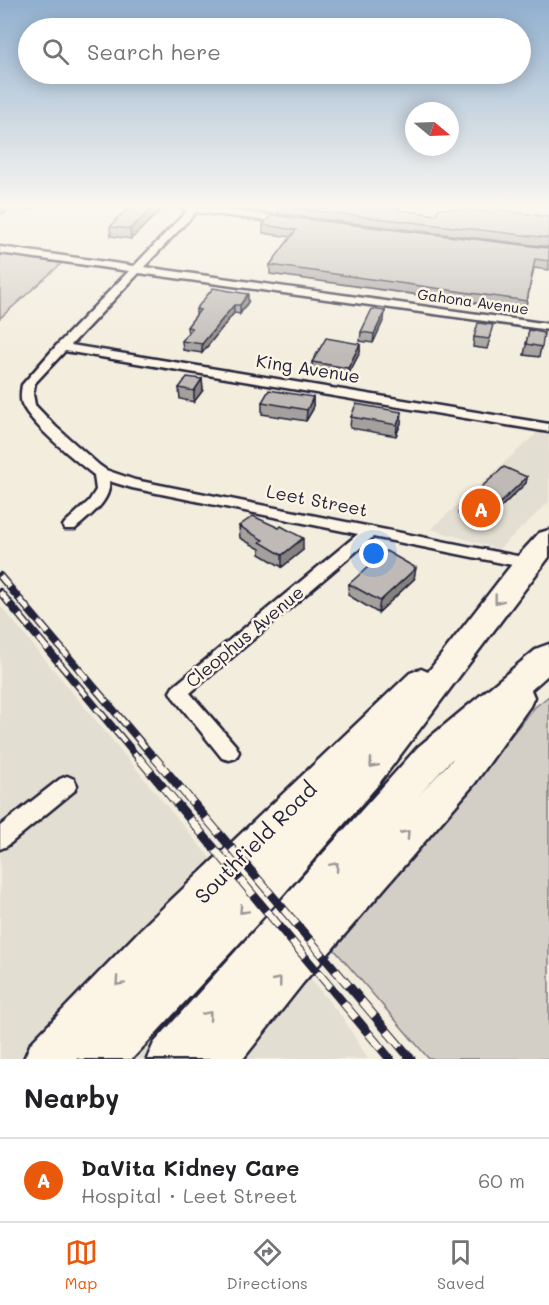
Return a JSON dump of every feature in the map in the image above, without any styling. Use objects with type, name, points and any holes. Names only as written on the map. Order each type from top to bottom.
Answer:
[{"type":"highway","name":"Southfield Road","points":[[101,1059],[290,860],[399,733],[471,634],[549,538]]},
{"type":"highway","name":"Southfield Road","points":[[47,1059],[159,939],[332,767],[471,634]]},
{"type":"highway","points":[[170,1059],[430,757],[547,658]]},
{"type":"highway","points":[[214,1059],[288,968],[463,772],[547,658]]},
{"type":"street","name":"Gahona Avenue","points":[[53,257],[549,327]]},
{"type":"street","points":[[70,526],[94,504],[103,490],[100,473],[85,462],[34,411],[27,397],[27,388],[32,378],[146,257]]},
{"type":"street","name":"King Avenue","points":[[61,347],[549,428]]},
{"type":"street","name":"Leet Street","points":[[100,473],[132,484],[527,563]]},
{"type":"street","name":"Cleophus Avenue","points":[[229,752],[179,692],[371,531]]},
{"type":"street","points":[[0,839],[67,785]]},
{"type":"shaded area","points":[[0,257],[24,257],[62,263],[0,318]]},
{"type":"shaded area","points":[[549,422],[549,502],[499,549],[431,529]]},
{"type":"shaded area","points":[[0,605],[343,1018],[368,1059],[0,1059]]},
{"type":"shaded area","points":[[549,696],[549,1059],[429,1059],[333,948],[535,707]]},
{"type":"building","points":[[276,257],[549,257],[549,261],[535,259],[527,301],[270,265]]},
{"type":"building","points":[[213,288],[248,294],[240,305],[234,305],[202,344],[182,341],[192,328],[187,327],[200,310],[196,309]]},
{"type":"building","points":[[372,309],[385,311],[374,334],[361,332]]},
{"type":"building","points":[[478,323],[493,325],[489,339],[474,337]]},
{"type":"building","points":[[529,330],[544,333],[542,347],[526,344]]},
{"type":"building","points":[[326,338],[360,344],[348,368],[312,362]]},
{"type":"building","points":[[187,377],[202,379],[194,391],[179,388]]},
{"type":"building","points":[[269,390],[313,397],[307,410],[262,402]]},
{"type":"building","points":[[356,404],[402,412],[397,425],[351,417]]},
{"type":"building","points":[[504,467],[527,477],[483,519],[459,507]]},
{"type":"building","points":[[253,516],[279,528],[281,526],[303,538],[282,555],[260,542],[263,540],[239,526]]},
{"type":"building","points":[[386,551],[416,568],[380,601],[349,584]]},
{"type":"railway","points":[[0,576],[155,759]]},
{"type":"railway","points":[[0,592],[139,759]]},
{"type":"railway","points":[[138,757],[390,1059]]},
{"type":"railway","points":[[154,757],[411,1059]]},
{"type":"place","name":"DaVita Kidney Care","points":[[481,508]]}]
